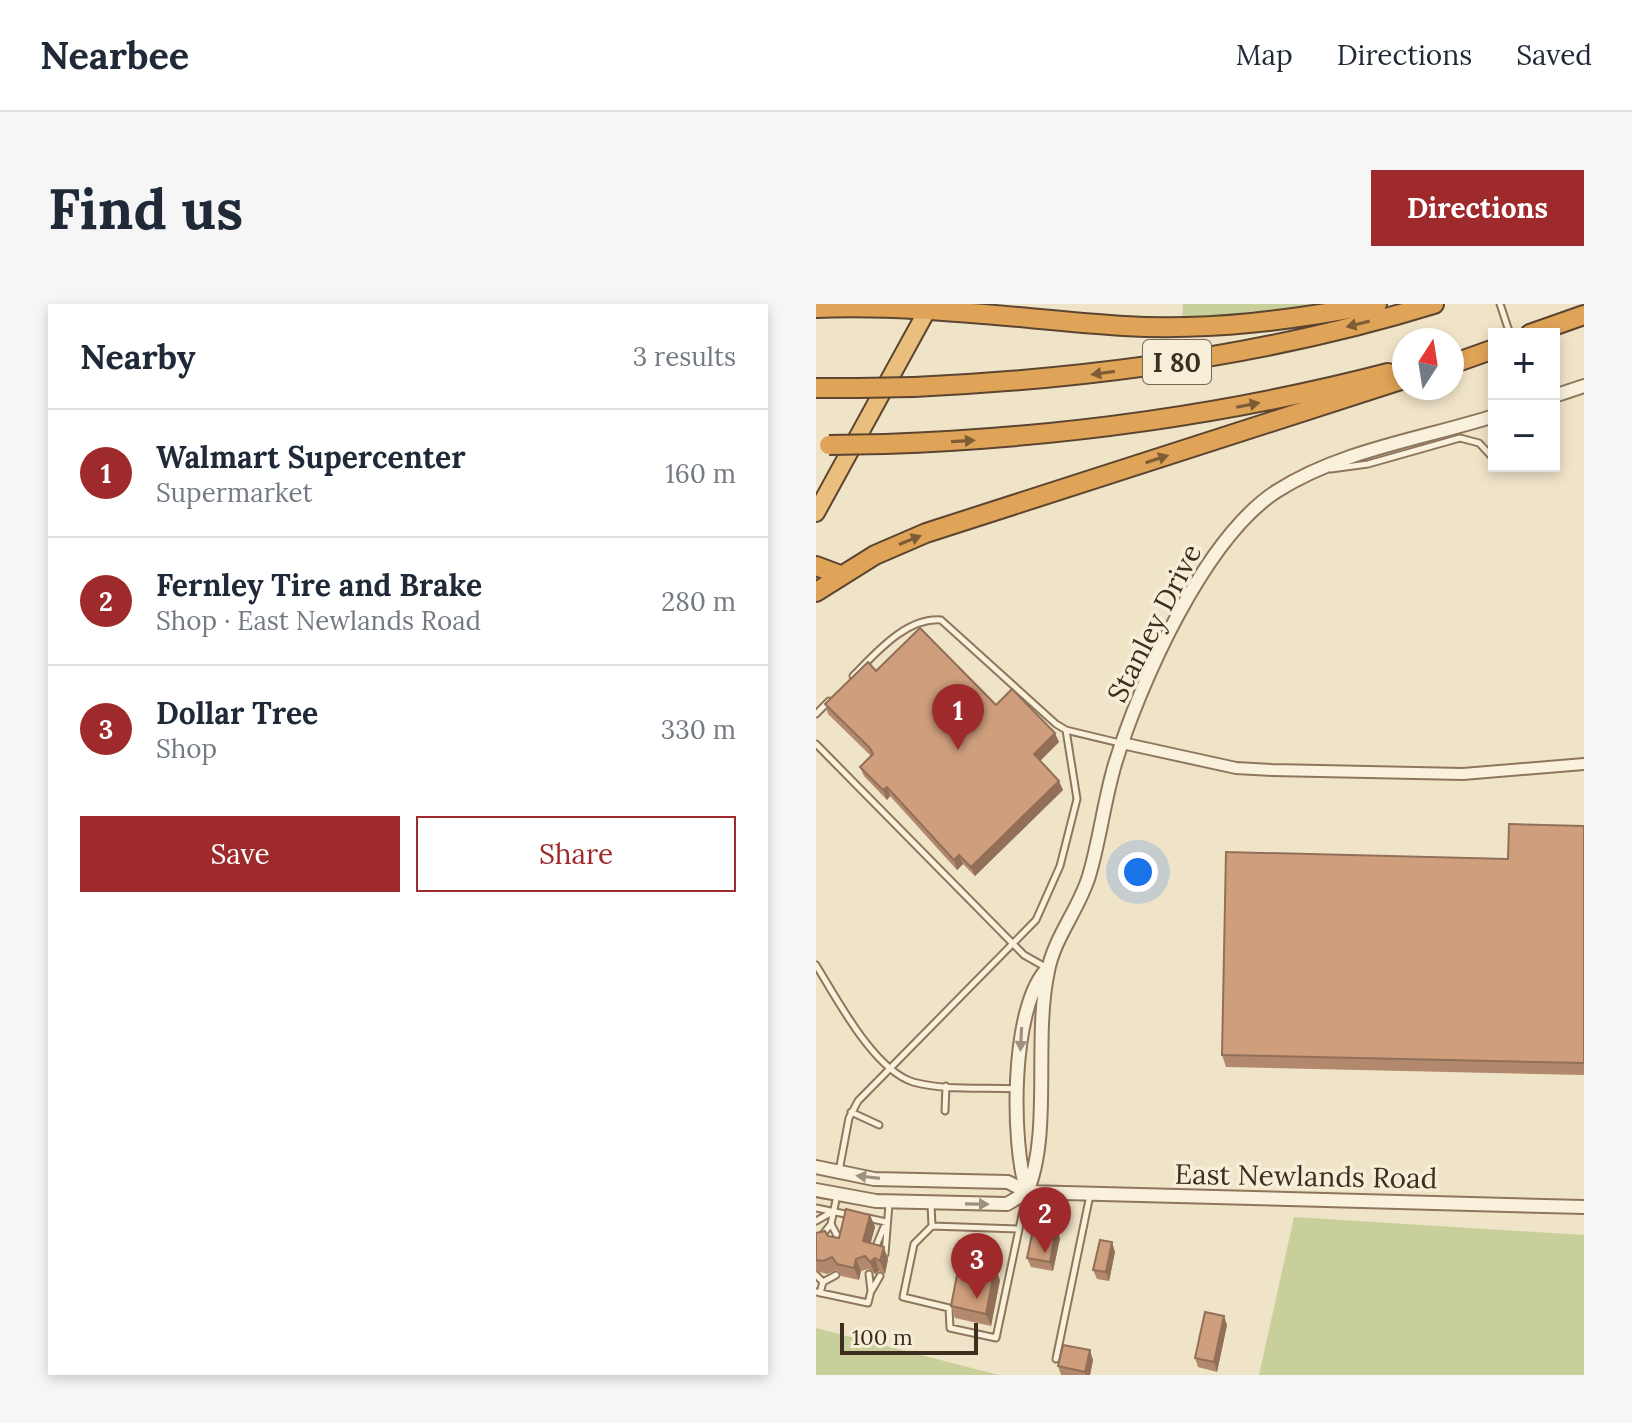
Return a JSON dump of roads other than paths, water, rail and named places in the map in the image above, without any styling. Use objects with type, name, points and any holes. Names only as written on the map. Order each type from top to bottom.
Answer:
[{"type":"highway","points":[[980,304],[1160,327]]},
{"type":"highway","points":[[816,308],[930,306],[1160,327],[1266,322],[1377,304]]},
{"type":"highway","name":"I 80","points":[[816,388],[1031,381],[1161,364],[1299,338],[1434,304]]},
{"type":"highway","points":[[816,513],[930,306]]},
{"type":"highway","points":[[1547,328],[1584,315]]},
{"type":"highway","points":[[1464,353],[1488,348]]},
{"type":"highway","points":[[1464,359],[1488,349]]},
{"type":"highway","name":"I 80","points":[[822,445],[1021,438],[1182,418],[1308,393],[1392,372]]},
{"type":"highway","points":[[816,592],[840,575],[926,533],[1392,383]]},
{"type":"highway","points":[[816,566],[840,575]]},
{"type":"street","points":[[1560,394],[1584,386]]},
{"type":"street","name":"Stanley Drive","points":[[1027,1192],[1037,1167],[1039,1032],[1048,968],[1089,876],[1122,743],[1145,683],[1208,563],[1239,524],[1275,492],[1314,472],[1359,455],[1488,418]]},
{"type":"street","points":[[1122,743],[1253,770],[1463,774],[1584,764]]},
{"type":"street","name":"Stanley Drive","points":[[1027,1192],[1019,1167],[1019,1089],[1025,1008],[1036,980],[1048,968]]},
{"type":"street","name":"East Newlands Road","points":[[816,1167],[892,1180],[1008,1182],[1027,1192],[1584,1207]]},
{"type":"street","points":[[816,1188],[832,1181],[838,1172]]},
{"type":"street","name":"East Newlands Road","points":[[816,1188],[837,1195],[890,1202],[931,1203],[1007,1204],[1027,1192]]},
{"type":"lane","points":[[1500,304],[1508,328]]},
{"type":"lane","points":[[1314,472],[1368,464],[1460,438],[1479,443],[1488,453]]},
{"type":"lane","points":[[845,685],[896,636],[918,624],[941,620],[1066,730],[1122,743]]},
{"type":"lane","points":[[816,714],[835,694]]},
{"type":"lane","points":[[838,1172],[851,1112],[1011,942],[1036,920],[1060,866],[1077,788],[1069,763],[1066,730]]},
{"type":"lane","points":[[816,744],[1024,955],[1048,968]]},
{"type":"lane","points":[[816,965],[853,1025],[890,1068],[909,1081],[1019,1089]]},
{"type":"lane","points":[[945,1111],[946,1086]]},
{"type":"lane","points":[[851,1112],[879,1125]]},
{"type":"lane","points":[[1019,1229],[932,1226],[914,1244],[903,1297],[949,1308],[950,1328],[996,1338],[1027,1192]]},
{"type":"lane","points":[[1056,1359],[1090,1194]]},
{"type":"lane","points":[[820,1241],[831,1224],[837,1195]]},
{"type":"lane","points":[[885,1255],[890,1202]]},
{"type":"lane","points":[[931,1203],[932,1226]]},
{"type":"lane","points":[[816,1208],[886,1222]]},
{"type":"lane","points":[[816,1221],[833,1212]]},
{"type":"lane","points":[[873,1252],[886,1222]]},
{"type":"lane","points":[[831,1224],[838,1245]]},
{"type":"lane","points":[[816,1273],[823,1282]]},
{"type":"lane","points":[[869,1274],[871,1291]]},
{"type":"lane","points":[[833,1275],[823,1282],[818,1292],[868,1303],[880,1276]]},
{"type":"place","name":"Walmart Supercenter","points":[[958,750]]},
{"type":"place","name":"Fernley Tire and Brake","points":[[1045,1253]]},
{"type":"place","name":"Dollar Tree","points":[[977,1299]]}]
